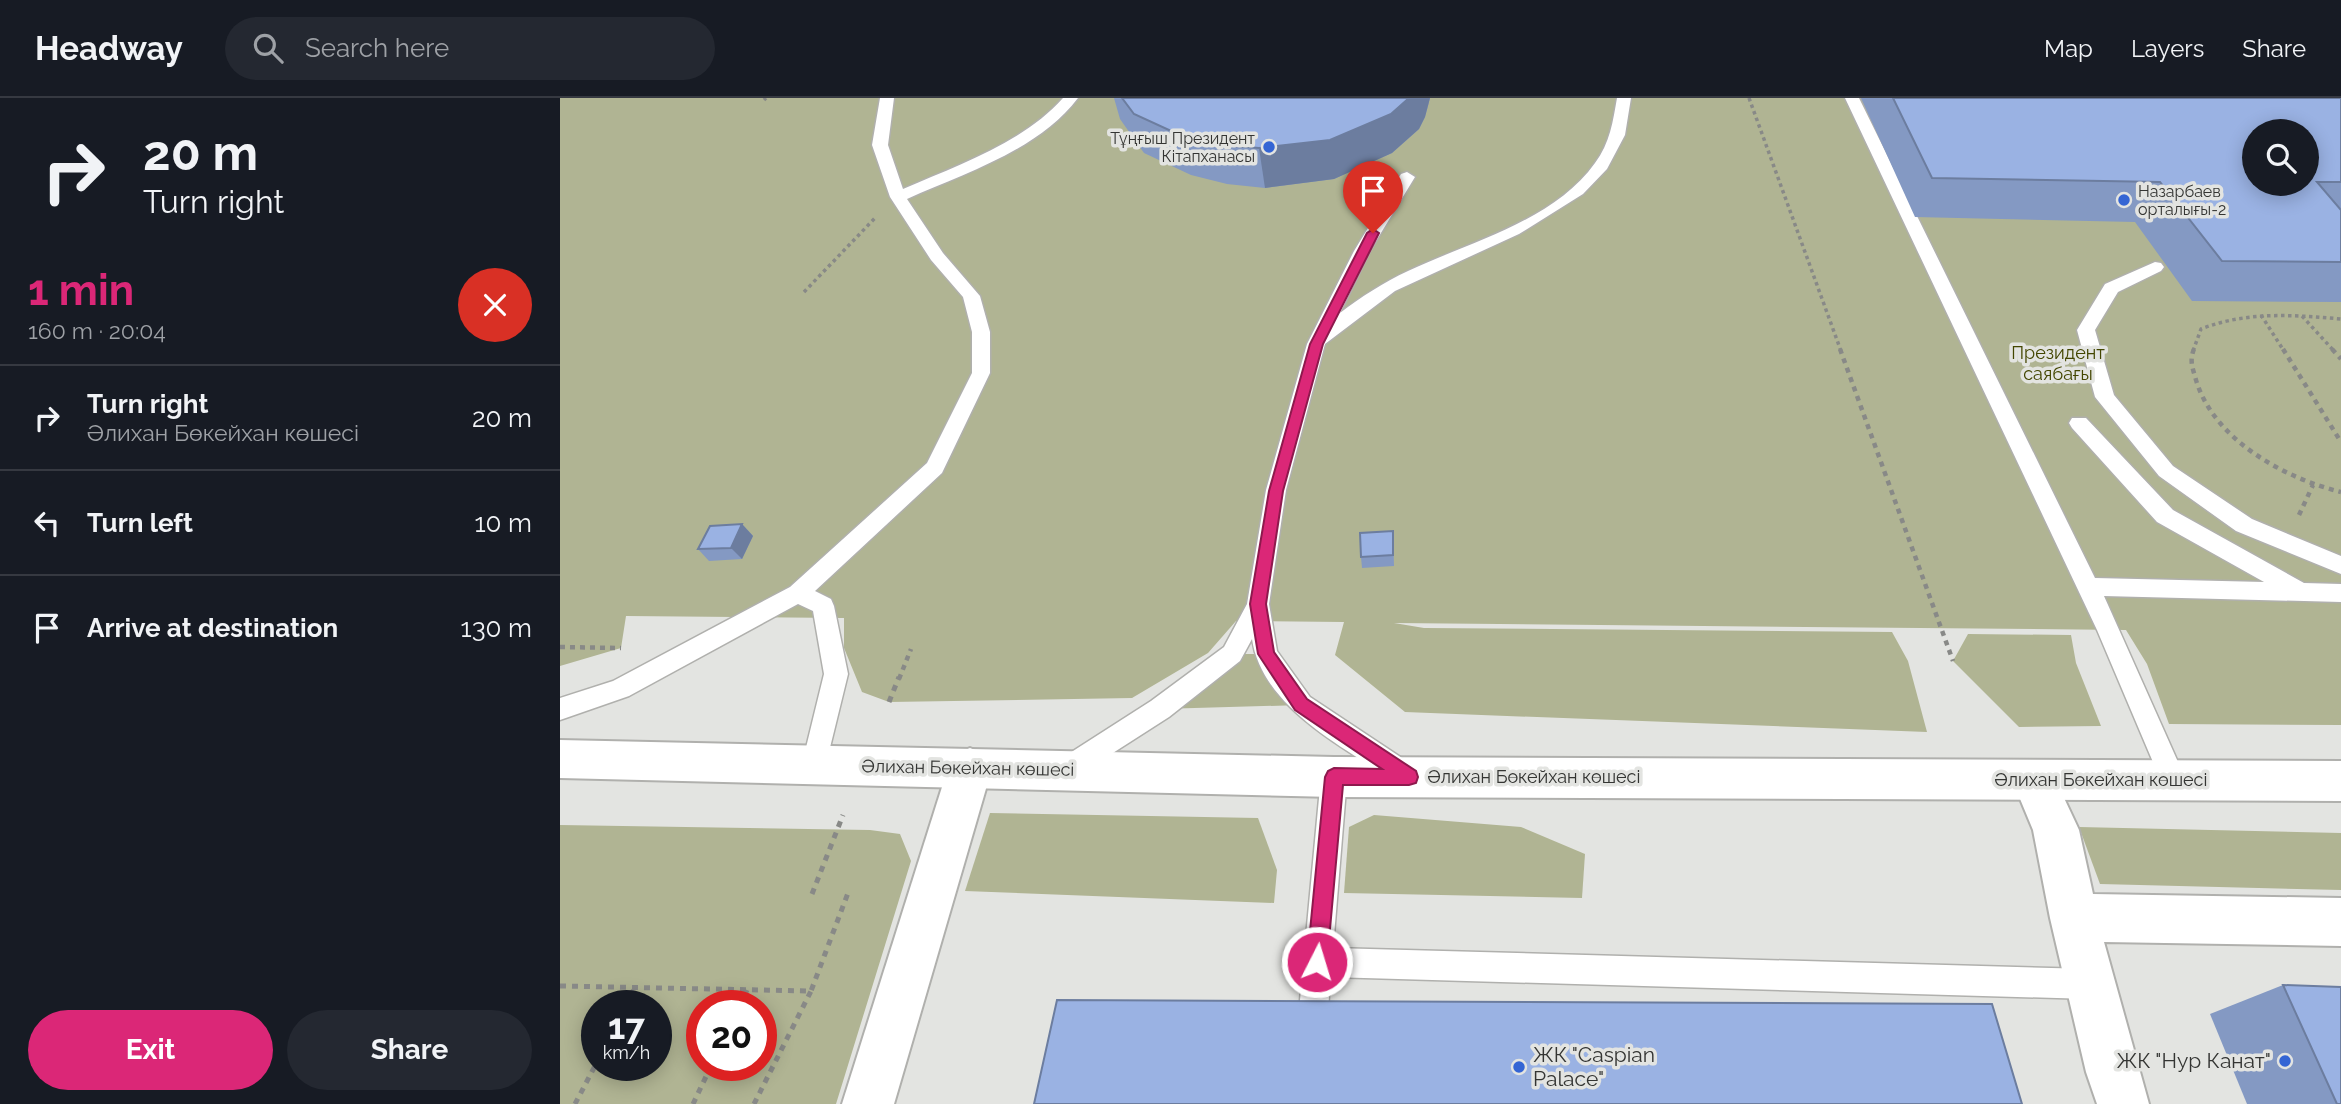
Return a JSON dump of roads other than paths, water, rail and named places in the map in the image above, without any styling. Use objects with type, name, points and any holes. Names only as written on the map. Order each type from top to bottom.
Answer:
[{"type":"street","name":"Әлихан Бөкейхан көшесі","points":[[560,759],[1334,777],[2035,782],[2341,781]]},
{"type":"street","points":[[868,1104],[970,768]]},
{"type":"street","points":[[2035,782],[2056,830],[2090,984],[2123,1104]]},
{"type":"street","points":[[2074,918],[2341,922]]},
{"type":"lane","points":[[560,709],[620,689],[798,593],[935,468],[981,373],[981,332],[971,296],[937,256],[898,197],[880,145],[887,98]]},
{"type":"lane","points":[[898,197],[985,158],[1050,122],[1071,98]]},
{"type":"lane","points":[[1316,344],[1361,304],[1415,274],[1470,252],[1541,217],[1582,187],[1608,157],[1624,115],[1624,98]]},
{"type":"lane","points":[[1852,98],[2088,587],[2173,780]]},
{"type":"lane","points":[[1407,177],[1362,251],[1316,344],[1276,491],[1258,604],[1266,654],[1301,705],[1409,777]]},
{"type":"lane","points":[[2155,267],[2111,288],[2086,331],[2105,397],[2166,471],[2244,525],[2341,565]]},
{"type":"lane","points":[[2079,423],[2165,516],[2301,592]]},
{"type":"lane","points":[[2088,587],[2341,593]]},
{"type":"lane","points":[[798,593],[823,606],[836,674],[816,764]]},
{"type":"lane","points":[[1065,771],[1160,709],[1232,654],[1258,604]]},
{"type":"lane","points":[[1309,1065],[1334,777]]},
{"type":"lane","points":[[1317,962],[2090,984]]},
{"type":"place","name":"Тұңғыш Президент Кітапханасы","points":[[1269,147]]},
{"type":"place","name":"Назарбаев орталығы-2","points":[[2124,200]]},
{"type":"place","name":"ЖК \"Нур Канат\"","points":[[2285,1061]]},
{"type":"place","name":"ЖК \"Caspian Palace\"","points":[[1519,1067]]},
{"type":"park label","name":"Президент саябағы","points":[[2058,363]]}]
